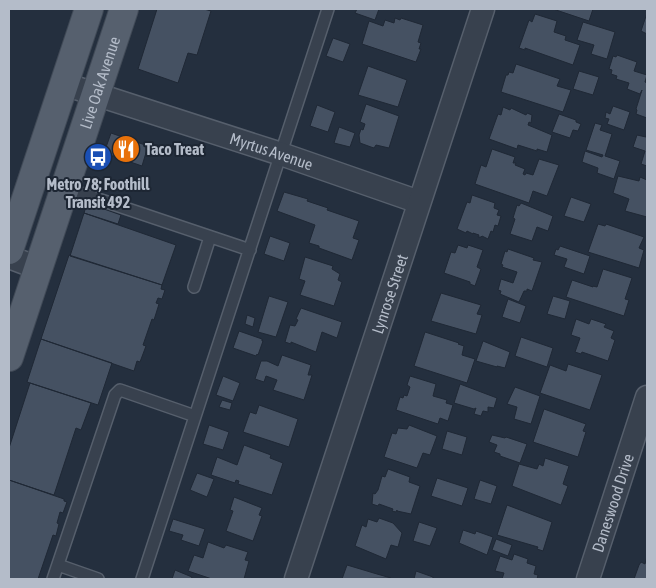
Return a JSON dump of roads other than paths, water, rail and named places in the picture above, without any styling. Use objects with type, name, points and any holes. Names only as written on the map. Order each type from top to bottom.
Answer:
[{"type":"main road","name":"Live Oak Avenue","points":[[9,250],[89,9]]},
{"type":"main road","name":"Live Oak Avenue","points":[[9,357],[122,10]]},
{"type":"street","name":"Lynrose Street","points":[[296,579],[483,9]]},
{"type":"street","name":"Myrtus Avenue","points":[[64,84],[281,154],[419,202]]},
{"type":"street","points":[[9,257],[38,268]]},
{"type":"street","name":"Daneswood Drive","points":[[588,579],[647,397]]},
{"type":"lane","points":[[142,579],[328,9]]},
{"type":"lane","points":[[65,188],[250,250]]},
{"type":"lane","points":[[194,287],[210,237]]},
{"type":"lane","points":[[54,579],[115,394],[120,390],[195,416]]},
{"type":"lane","points":[[58,566],[98,579]]},
{"type":"place","name":"Taco Treat","points":[[126,149]]},
{"type":"place","name":"Metro 78; Foothill Transit 492","points":[[98,157]]}]
